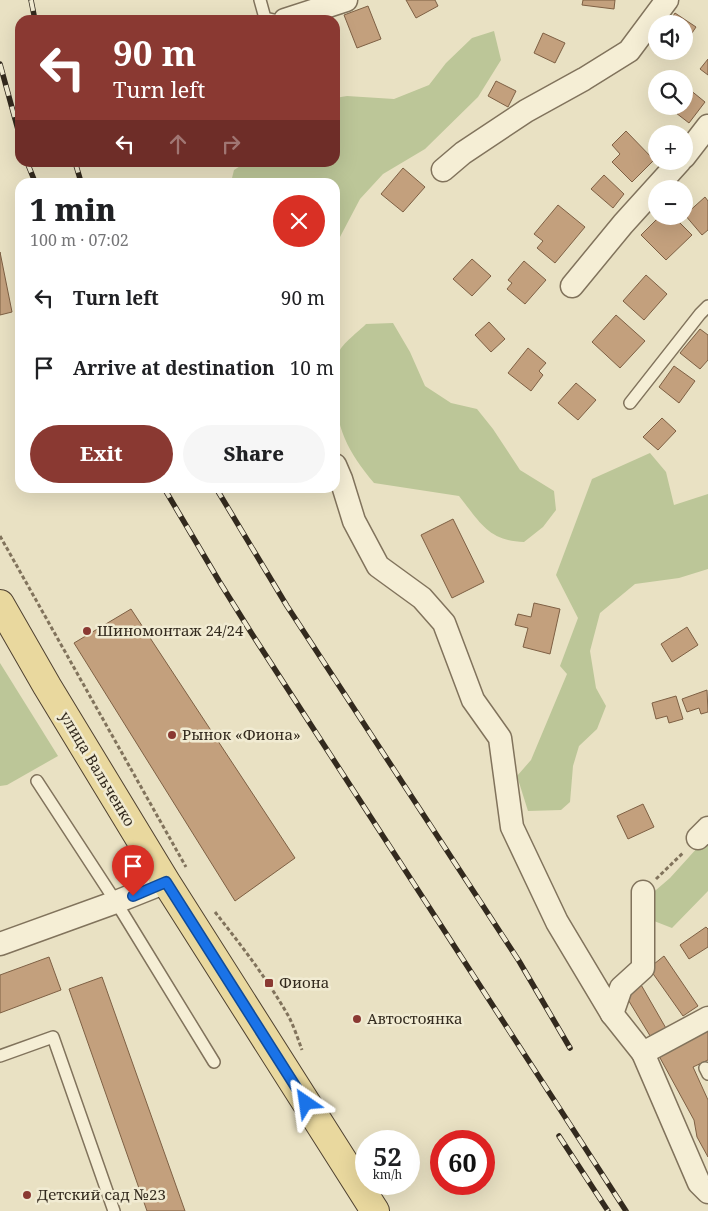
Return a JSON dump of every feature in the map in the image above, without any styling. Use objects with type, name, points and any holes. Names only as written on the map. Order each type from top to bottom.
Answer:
[{"type":"main road","name":"улица Вальченко","points":[[0,604],[47,686],[178,877],[375,1211]]},
{"type":"street","points":[[300,15],[346,0]]},
{"type":"street","points":[[442,170],[463,152],[526,110],[584,80],[629,51],[667,0]]},
{"type":"street","points":[[693,145],[708,126]]},
{"type":"street","points":[[572,286],[623,224],[672,170]]},
{"type":"street","points":[[340,477],[354,521],[378,566],[422,598],[444,623],[473,700],[500,738],[512,827],[557,922],[612,1014],[643,1052],[699,1183],[708,1192]]},
{"type":"street","points":[[0,944],[116,902],[178,877]]},
{"type":"street","points":[[612,1014],[621,988],[643,968],[643,892]]},
{"type":"street","points":[[643,1052],[708,1018]]},
{"type":"lane","points":[[260,0],[264,15]]},
{"type":"lane","points":[[630,403],[708,306]]},
{"type":"lane","points":[[37,781],[116,902],[214,1062]]},
{"type":"lane","points":[[0,1056],[54,1037],[114,1211]]},
{"type":"path","points":[[0,536],[178,877]]},
{"type":"path","points":[[643,892],[703,833]]},
{"type":"path","points":[[209,905],[279,1001],[290,1019],[303,1052]]},
{"type":"green space","points":[[494,31],[501,60],[478,97],[425,149],[383,174],[360,199],[340,237],[340,178],[232,178],[234,170],[239,167],[340,167],[340,97],[394,99],[429,85],[446,63],[472,38]]},
{"type":"green space","points":[[393,323],[410,352],[425,386],[451,403],[477,409],[493,429],[520,470],[554,491],[556,510],[543,527],[524,542],[512,541],[493,534],[479,522],[459,496],[374,483],[357,461],[340,427],[340,350],[347,341],[366,324]]},
{"type":"green space","points":[[650,453],[666,472],[674,505],[708,494],[708,569],[679,578],[635,584],[600,613],[590,651],[596,688],[606,706],[597,729],[579,746],[573,766],[570,802],[561,810],[528,811],[517,776],[531,760],[567,674],[560,666],[578,618],[556,575],[592,479]]},
{"type":"green space","points":[[0,663],[58,756],[7,785],[0,786]]},
{"type":"green space","points":[[708,836],[708,891],[672,928],[654,921],[649,896],[670,878]]},
{"type":"building","points":[[406,0],[435,0],[438,6],[416,18]]},
{"type":"building","points":[[583,0],[615,0],[614,9],[582,5]]},
{"type":"building","points":[[368,6],[381,39],[357,48],[344,15]]},
{"type":"building","points":[[543,33],[565,43],[555,63],[534,53]]},
{"type":"building","points":[[708,59],[708,75],[700,69]]},
{"type":"building","points":[[496,81],[516,91],[508,107],[488,96]]},
{"type":"building","points":[[693,92],[705,102],[689,123],[679,115],[693,115]]},
{"type":"building","points":[[626,131],[648,154],[648,166],[632,182],[612,162],[620,154],[612,145]]},
{"type":"building","points":[[403,168],[425,187],[403,212],[381,194]]},
{"type":"building","points":[[604,175],[624,194],[613,208],[591,189]]},
{"type":"building","points":[[705,197],[708,201],[708,230],[702,235],[693,224],[693,208]]},
{"type":"building","points":[[558,205],[585,227],[555,263],[537,248],[543,241],[534,234]]},
{"type":"building","points":[[651,225],[682,225],[692,235],[666,260],[641,235]]},
{"type":"building","points":[[0,252],[12,312],[0,315]]},
{"type":"building","points":[[472,259],[491,276],[472,296],[453,279]]},
{"type":"building","points":[[524,261],[546,280],[525,304],[507,289],[512,283],[508,280]]},
{"type":"building","points":[[646,275],[667,294],[644,320],[623,301]]},
{"type":"building","points":[[616,315],[645,341],[620,368],[592,342]]},
{"type":"building","points":[[489,322],[505,339],[491,352],[475,335]]},
{"type":"building","points":[[700,329],[708,335],[708,360],[700,369],[680,353]]},
{"type":"building","points":[[528,348],[546,363],[539,371],[543,375],[531,391],[508,373]]},
{"type":"building","points":[[674,366],[695,381],[679,403],[659,387]]},
{"type":"building","points":[[576,383],[596,400],[578,420],[558,403]]},
{"type":"building","points":[[662,418],[676,431],[658,450],[643,437]]},
{"type":"building","points":[[453,519],[484,582],[452,598],[421,535]]},
{"type":"building","points":[[534,603],[560,609],[550,654],[523,647],[528,628],[515,625],[518,614],[531,617]]},
{"type":"building","name":"Рынок «Фиона»","points":[[131,609],[295,858],[235,901],[74,643]]},
{"type":"building","points":[[687,627],[698,645],[672,662],[661,644]]},
{"type":"building","points":[[707,690],[708,712],[701,714],[699,708],[687,712],[682,699]]},
{"type":"building","points":[[676,696],[683,719],[669,723],[667,716],[656,719],[652,703]]},
{"type":"building","points":[[643,804],[654,827],[628,839],[617,816]]},
{"type":"building","points":[[706,927],[708,929],[708,947],[689,959],[680,945]]},
{"type":"building","points":[[664,956],[698,1006],[683,1016],[649,968]]},
{"type":"building","points":[[49,957],[61,990],[0,1013],[0,975]]},
{"type":"building","points":[[102,977],[185,1211],[147,1211],[69,989]]},
{"type":"building","points":[[640,983],[667,1030],[652,1039],[624,993]]},
{"type":"building","points":[[708,1031],[708,1060],[693,1067],[708,1100],[708,1157],[697,1137],[694,1120],[659,1056]]},
{"type":"railway","points":[[31,0],[34,15]]},
{"type":"railway","points":[[0,64],[15,119]]},
{"type":"railway","points":[[29,167],[33,178]]},
{"type":"railway","points":[[76,167],[80,178]]},
{"type":"railway","points":[[167,493],[252,634],[626,1211]]},
{"type":"railway","points":[[219,493],[287,606],[519,961],[570,1048]]},
{"type":"railway","points":[[559,1136],[608,1211]]},
{"type":"place","name":"Шиномонтаж 24/24","points":[[87,631]]},
{"type":"place","name":"Рынок «Фиона»","points":[[172,735]]},
{"type":"place","name":"Фиона","points":[[269,983]]},
{"type":"place","name":"Автостоянка","points":[[357,1019]]},
{"type":"place","name":"Детский сад №23","points":[[27,1195]]},
{"type":"route","points":[[133,896],[166,882],[306,1103]]}]
